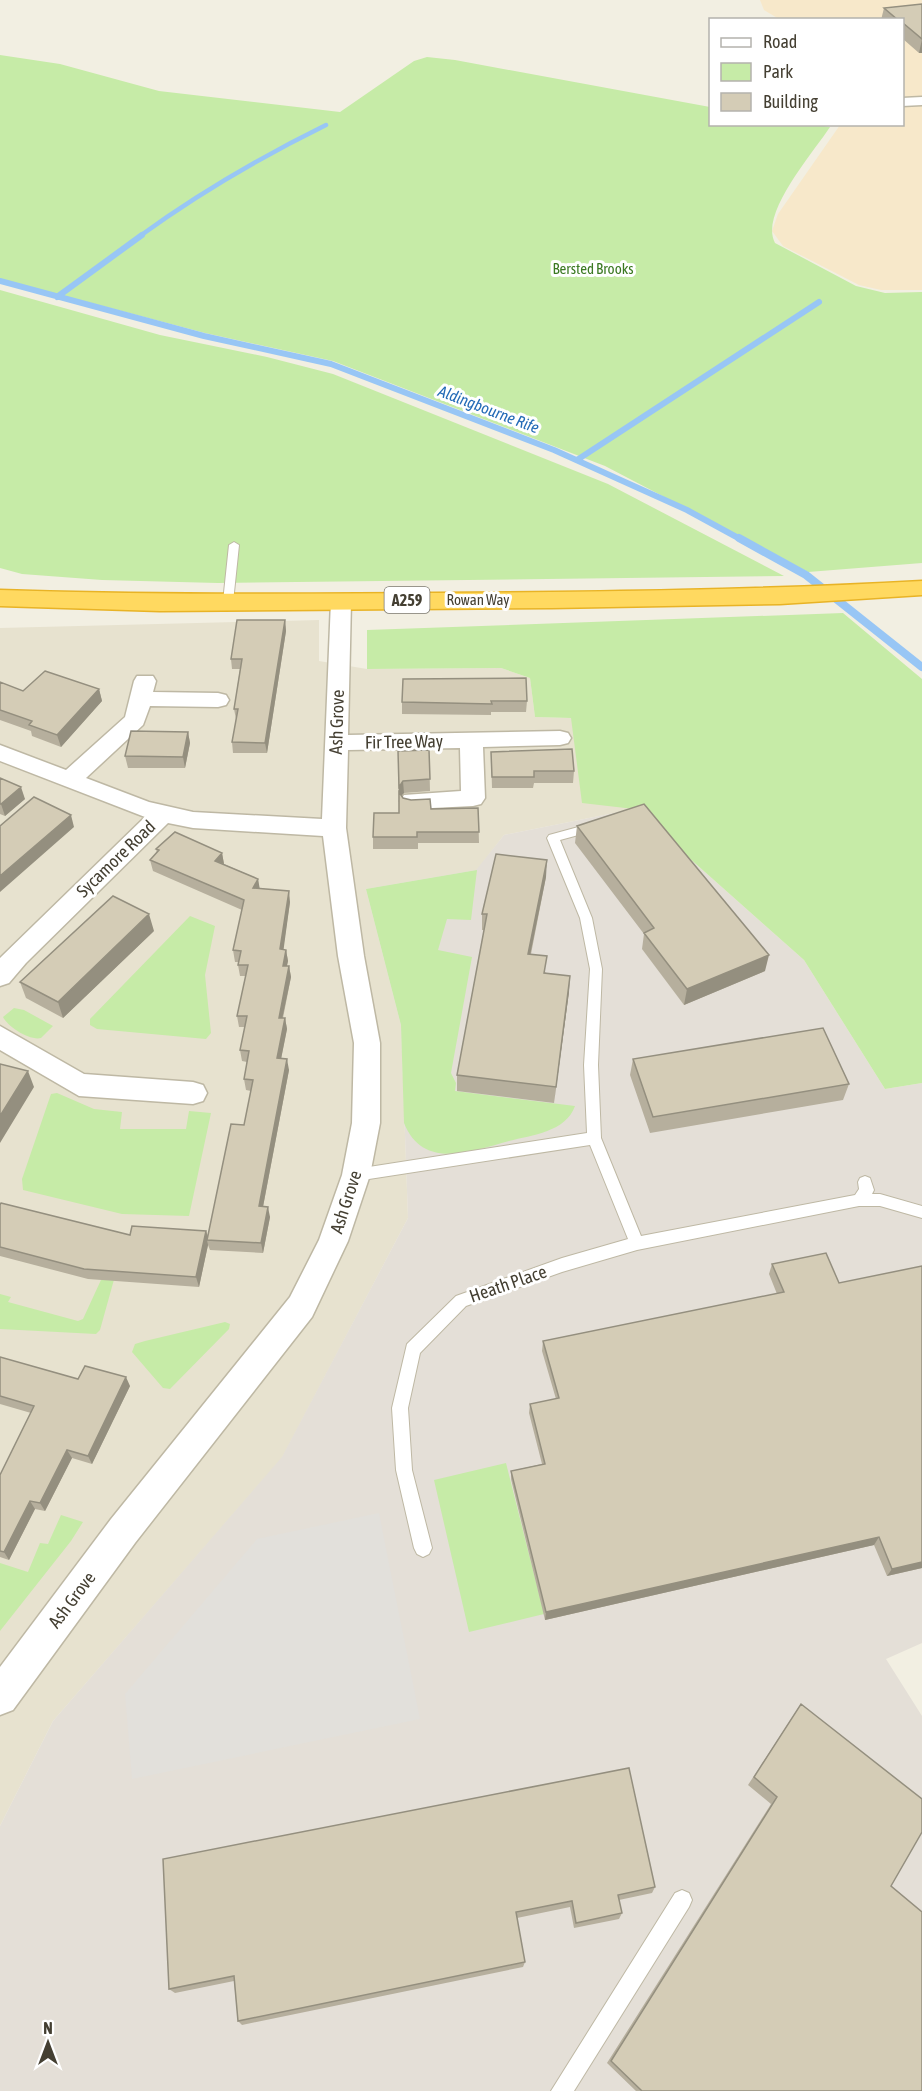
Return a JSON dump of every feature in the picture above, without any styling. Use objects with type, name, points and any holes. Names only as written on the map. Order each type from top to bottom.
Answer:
[{"type":"highway","name":"Rowan Way","points":[[0,588],[35,597]]},
{"type":"highway","name":"Rowan Way","points":[[0,598],[35,597],[148,603],[340,601],[780,596],[922,588]]},
{"type":"street","points":[[904,102],[922,101]]},
{"type":"street","name":"Ash Grove","points":[[0,1697],[123,1531],[301,1307],[333,1242],[356,1175],[366,1123],[367,1043],[351,956],[334,828],[340,601]]},
{"type":"street","points":[[70,779],[135,720],[143,690],[218,700]]},
{"type":"street","name":"Fir Tree Way","points":[[336,743],[560,738]]},
{"type":"street","points":[[412,801],[473,798],[471,741]]},
{"type":"street","points":[[0,753],[144,809],[164,813]]},
{"type":"street","name":"Sycamore Road","points":[[0,976],[8,951],[164,813],[193,820],[334,828]]},
{"type":"street","points":[[0,1037],[79,1085],[193,1093]]},
{"type":"lane","points":[[228,602],[234,545]]},
{"type":"lane","points":[[609,823],[553,838],[586,918],[596,969],[591,1065],[594,1138],[637,1243]]},
{"type":"lane","points":[[356,1175],[594,1138]]},
{"type":"lane","points":[[859,1200],[867,1190],[866,1182]]},
{"type":"lane","name":"Heath Place","points":[[423,1548],[404,1470],[400,1408],[413,1349],[461,1301],[562,1265],[637,1243],[859,1200],[880,1200],[922,1212]]},
{"type":"lane","points":[[562,2091],[682,1900]]},
{"type":"shaded area","points":[[760,0],[922,0],[922,290],[881,290],[859,285],[783,246],[772,231],[778,214],[839,126],[904,126],[904,18],[777,18],[764,10]]},
{"type":"shaded area","points":[[319,620],[319,661],[367,669],[501,668],[530,678],[535,717],[571,718],[634,809],[504,835],[477,870],[366,889],[401,1025],[408,1218],[282,1458],[53,1721],[0,1826],[0,628]]},
{"type":"shaded area","points":[[634,809],[804,960],[885,1089],[922,1083],[922,1643],[886,1659],[922,1716],[922,2091],[0,2091],[0,1826],[53,1721],[282,1457],[408,1218],[401,1025],[366,889],[476,870],[504,835]]},
{"type":"shaded area","points":[[379,1513],[420,1719],[132,1779],[125,1694],[257,1539]]},
{"type":"green space","name":"Bersted Brooks","points":[[0,55],[60,64],[159,91],[340,112],[414,61],[427,57],[455,60],[709,107],[709,126],[830,127],[781,200],[774,216],[772,231],[775,243],[856,286],[885,293],[922,292],[922,563],[808,572],[605,466],[333,361],[205,333],[0,279]]},
{"type":"green space","points":[[0,290],[160,335],[267,357],[333,374],[608,484],[784,576],[218,583],[102,580],[22,574],[0,568]]},
{"type":"green space","points":[[843,613],[922,679],[922,1083],[885,1089],[804,960],[634,809],[582,803],[571,718],[535,717],[530,678],[501,668],[367,669],[367,630]]},
{"type":"green space","points":[[477,870],[471,920],[447,919],[438,950],[472,957],[451,1073],[456,1083],[455,1091],[575,1106],[571,1115],[564,1122],[547,1131],[480,1149],[450,1154],[423,1147],[412,1138],[404,1123],[401,1025],[366,889]]},
{"type":"green space","points":[[190,916],[215,926],[205,975],[211,1033],[206,1039],[97,1029],[90,1025],[90,1019]]},
{"type":"green space","points":[[14,1008],[24,1010],[53,1026],[41,1038],[25,1035],[3,1017]]},
{"type":"green space","points":[[57,1093],[94,1109],[122,1112],[120,1129],[186,1129],[189,1111],[211,1113],[189,1216],[122,1214],[23,1190],[22,1179],[51,1094]]},
{"type":"green space","points":[[118,1243],[120,1258],[100,1330],[96,1334],[0,1329],[0,1294],[11,1297],[8,1302],[78,1321],[83,1319]]},
{"type":"green space","points":[[225,1322],[230,1324],[229,1329],[170,1389],[163,1388],[132,1352],[135,1344]]},
{"type":"green space","points":[[506,1463],[544,1614],[469,1632],[434,1480]]},
{"type":"green space","points":[[61,1515],[83,1522],[71,1541],[0,1631],[0,1563],[28,1572],[40,1543],[48,1544]]},
{"type":"building","points":[[922,4],[922,39],[904,24],[904,18],[896,18],[884,8]]},
{"type":"building","points":[[237,620],[285,620],[265,743],[232,742],[238,709],[234,709],[242,659],[231,659]]},
{"type":"building","points":[[45,671],[99,689],[57,735],[29,725],[32,721],[0,710],[0,682],[23,691]]},
{"type":"building","points":[[526,678],[527,701],[491,701],[492,704],[402,702],[403,679]]},
{"type":"building","points":[[131,731],[188,732],[183,757],[125,756]]},
{"type":"building","points":[[572,749],[574,771],[534,771],[534,777],[492,777],[491,752]]},
{"type":"building","points":[[429,750],[430,779],[403,781],[399,787],[398,751]]},
{"type":"building","points":[[0,778],[21,787],[1,804],[0,804]]},
{"type":"building","points":[[399,792],[403,798],[411,800],[430,799],[431,809],[478,808],[479,832],[417,832],[417,837],[373,837],[374,813],[399,813]]},
{"type":"building","points":[[34,797],[71,815],[0,876],[0,826]]},
{"type":"building","points":[[644,804],[769,955],[687,989],[644,933],[654,928],[577,826]]},
{"type":"building","points":[[175,832],[222,853],[215,861],[258,879],[253,888],[289,891],[280,949],[286,950],[283,966],[289,966],[279,1018],[285,1018],[277,1058],[287,1059],[259,1206],[268,1207],[261,1243],[207,1240],[231,1124],[244,1125],[253,1080],[244,1079],[249,1051],[240,1050],[247,1016],[237,1016],[248,965],[238,965],[241,951],[233,950],[244,900],[150,860],[159,850],[156,849]]},
{"type":"building","points":[[496,854],[547,860],[528,954],[547,956],[544,973],[570,976],[556,1087],[457,1075],[487,914],[482,914]]},
{"type":"building","points":[[113,896],[149,914],[58,1002],[20,982]]},
{"type":"building","points":[[823,1028],[849,1084],[653,1117],[633,1059]]},
{"type":"building","points":[[0,1064],[28,1071],[0,1116]]},
{"type":"building","points":[[1,1203],[130,1235],[132,1226],[206,1231],[196,1277],[84,1269],[0,1247]]},
{"type":"building","points":[[826,1253],[839,1283],[922,1266],[922,1562],[892,1569],[879,1537],[546,1612],[511,1471],[545,1464],[530,1404],[559,1398],[543,1341],[784,1292],[772,1264]]},
{"type":"building","points":[[0,1357],[78,1379],[85,1366],[126,1377],[88,1456],[67,1450],[40,1503],[30,1501],[4,1552],[0,1551],[0,1475],[34,1406],[0,1396]]},
{"type":"building","points":[[801,1704],[922,1799],[922,1832],[891,1886],[922,1912],[922,2091],[642,2091],[611,2061],[777,1797],[754,1777]]},
{"type":"building","points":[[629,1768],[655,1887],[618,1895],[622,1913],[576,1923],[572,1901],[516,1912],[525,1962],[238,2021],[234,1976],[169,1989],[163,1859]]},
{"type":"waterway","points":[[140,236],[231,176],[326,125]]},
{"type":"waterway","points":[[58,297],[142,235]]},
{"type":"waterway","name":"Aldingbourne Rife","points":[[0,281],[58,297]]},
{"type":"waterway","name":"Aldingbourne Rife","points":[[58,297],[204,336],[331,364],[554,450],[687,510],[742,540]]},
{"type":"waterway","points":[[577,460],[819,302]]},
{"type":"waterway","name":"Aldingbourne Rife","points":[[739,538],[806,575],[922,667]]}]
